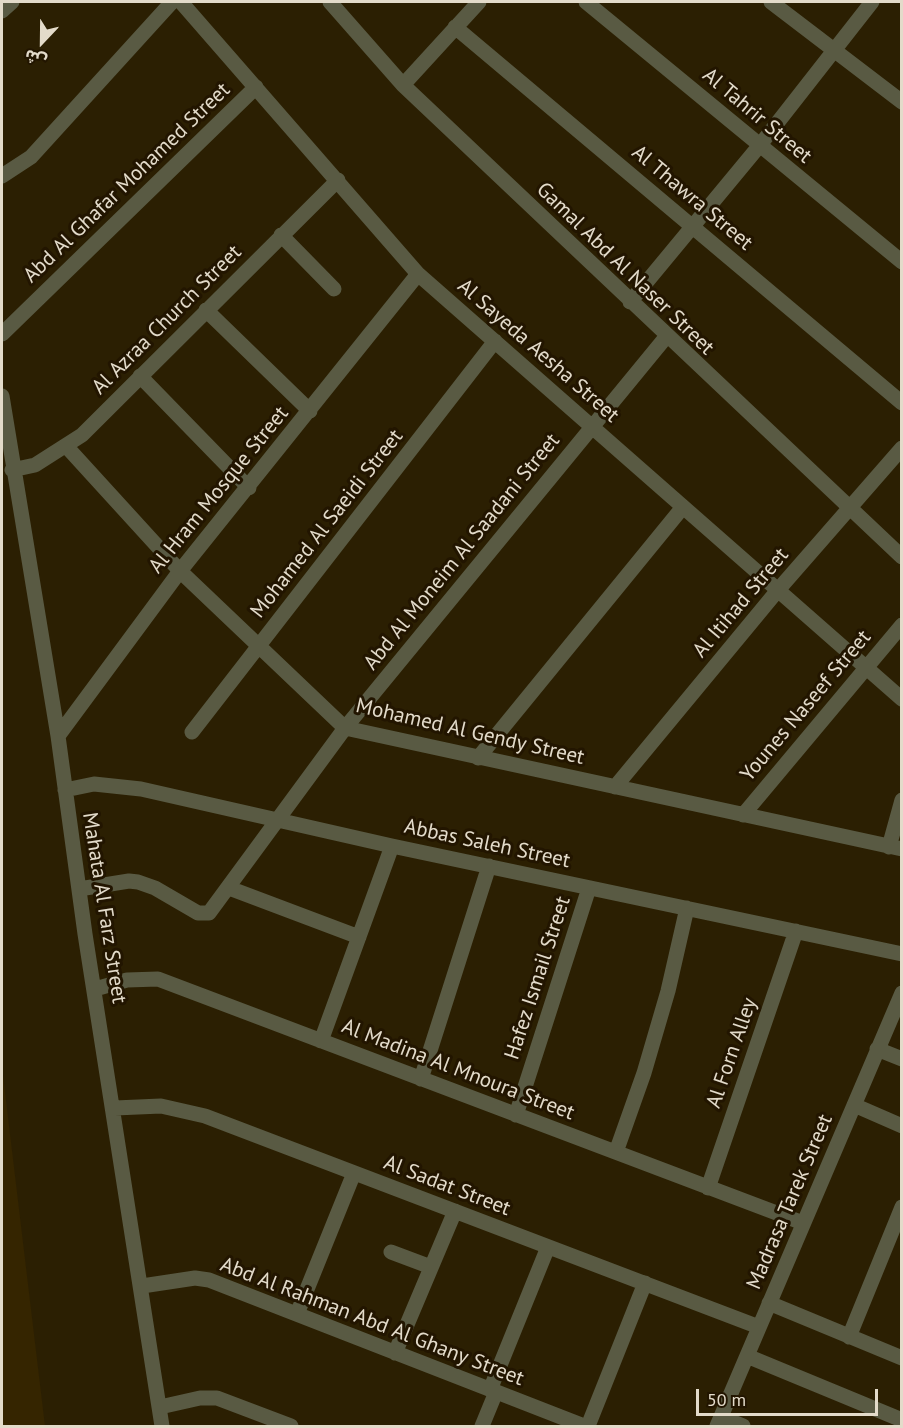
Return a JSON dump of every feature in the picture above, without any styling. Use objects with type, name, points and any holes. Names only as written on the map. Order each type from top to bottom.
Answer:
[{"type":"street","points":[[2,11],[12,2]]},
{"type":"street","points":[[2,176],[31,156],[172,2]]},
{"type":"street","name":"Al Sayeda Aesha Street","points":[[181,2],[418,274],[902,699]]},
{"type":"street","name":"Gamal Abd Al Naser Street","points":[[332,2],[403,85],[666,337],[902,557]]},
{"type":"street","points":[[403,85],[479,2]]},
{"type":"street","name":"Al Tahrir Street","points":[[586,2],[902,262]]},
{"type":"street","points":[[771,2],[902,102]]},
{"type":"street","points":[[630,302],[760,145],[872,2]]},
{"type":"street","name":"Al Thawra Street","points":[[455,27],[902,403]]},
{"type":"street","name":"Abd Al Ghafar Mohamed Street","points":[[2,334],[256,87]]},
{"type":"street","name":"Al Azraa Church Street","points":[[12,470],[35,465],[66,446],[338,180]]},
{"type":"street","points":[[281,235],[334,289]]},
{"type":"street","name":"Al Hram Mosque Street","points":[[58,736],[180,571],[249,488],[418,274]]},
{"type":"street","points":[[206,310],[310,411]]},
{"type":"street","name":"Abd Al Moneim Al Saadani Street","points":[[79,889],[129,881],[138,882],[155,888],[198,913],[209,913],[345,728],[666,337]]},
{"type":"street","name":"Mohamed Al Saeidi Street","points":[[192,732],[495,341]]},
{"type":"street","points":[[140,376],[249,488]]},
{"type":"street","name":"Mahata Al Farz Street","points":[[2,396],[12,470],[58,736],[79,889],[115,1108],[162,1426]]},
{"type":"street","name":"Mohamed Al Gendy Street","points":[[66,446],[180,571],[345,728],[895,848]]},
{"type":"street","name":"Al Itihad Street","points":[[615,787],[778,590],[902,448]]},
{"type":"street","points":[[478,758],[683,507]]},
{"type":"street","name":"Younes Naseef Street","points":[[742,815],[902,625]]},
{"type":"street","name":"Abbas Saleh Street","points":[[65,790],[94,784],[141,789],[392,846],[902,954]]},
{"type":"street","points":[[895,848],[902,800]]},
{"type":"street","points":[[321,1041],[392,846]]},
{"type":"street","points":[[421,1078],[489,866]]},
{"type":"street","points":[[229,888],[359,936]]},
{"type":"street","name":"Hafez Ismail Street","points":[[516,1115],[589,888]]},
{"type":"street","points":[[616,1152],[645,1073],[668,991],[687,908]]},
{"type":"street","name":"Al Forn Alley","points":[[708,1188],[796,931]]},
{"type":"street","name":"Al Madina Al Mnoura Street","points":[[95,989],[127,980],[159,979],[803,1223]]},
{"type":"street","name":"Madrasa Tarek Street","points":[[719,1422],[902,993]]},
{"type":"street","points":[[877,1050],[902,1059]]},
{"type":"street","name":"Al Sadat Street","points":[[115,1108],[138,1105],[182,1109],[759,1327]]},
{"type":"street","points":[[854,1105],[902,1126]]},
{"type":"street","points":[[297,1314],[354,1173]]},
{"type":"street","points":[[849,1336],[902,1207]]},
{"type":"street","points":[[395,1353],[455,1211]]},
{"type":"street","points":[[482,1426],[548,1246]]},
{"type":"street","points":[[390,1252],[431,1267]]},
{"type":"street","name":"Abd Al Rahman Abd Al Ghany Street","points":[[142,1286],[195,1278],[209,1280],[586,1426]]},
{"type":"street","points":[[586,1426],[645,1283]]},
{"type":"street","points":[[769,1303],[902,1358]]},
{"type":"street","points":[[747,1356],[902,1420]]},
{"type":"street","points":[[160,1407],[200,1398],[217,1398],[291,1426]]},
{"type":"street","points":[[719,1422],[743,1426]]},
{"type":"shaded area","points":[[2,1067],[45,1426],[2,1426]]}]
